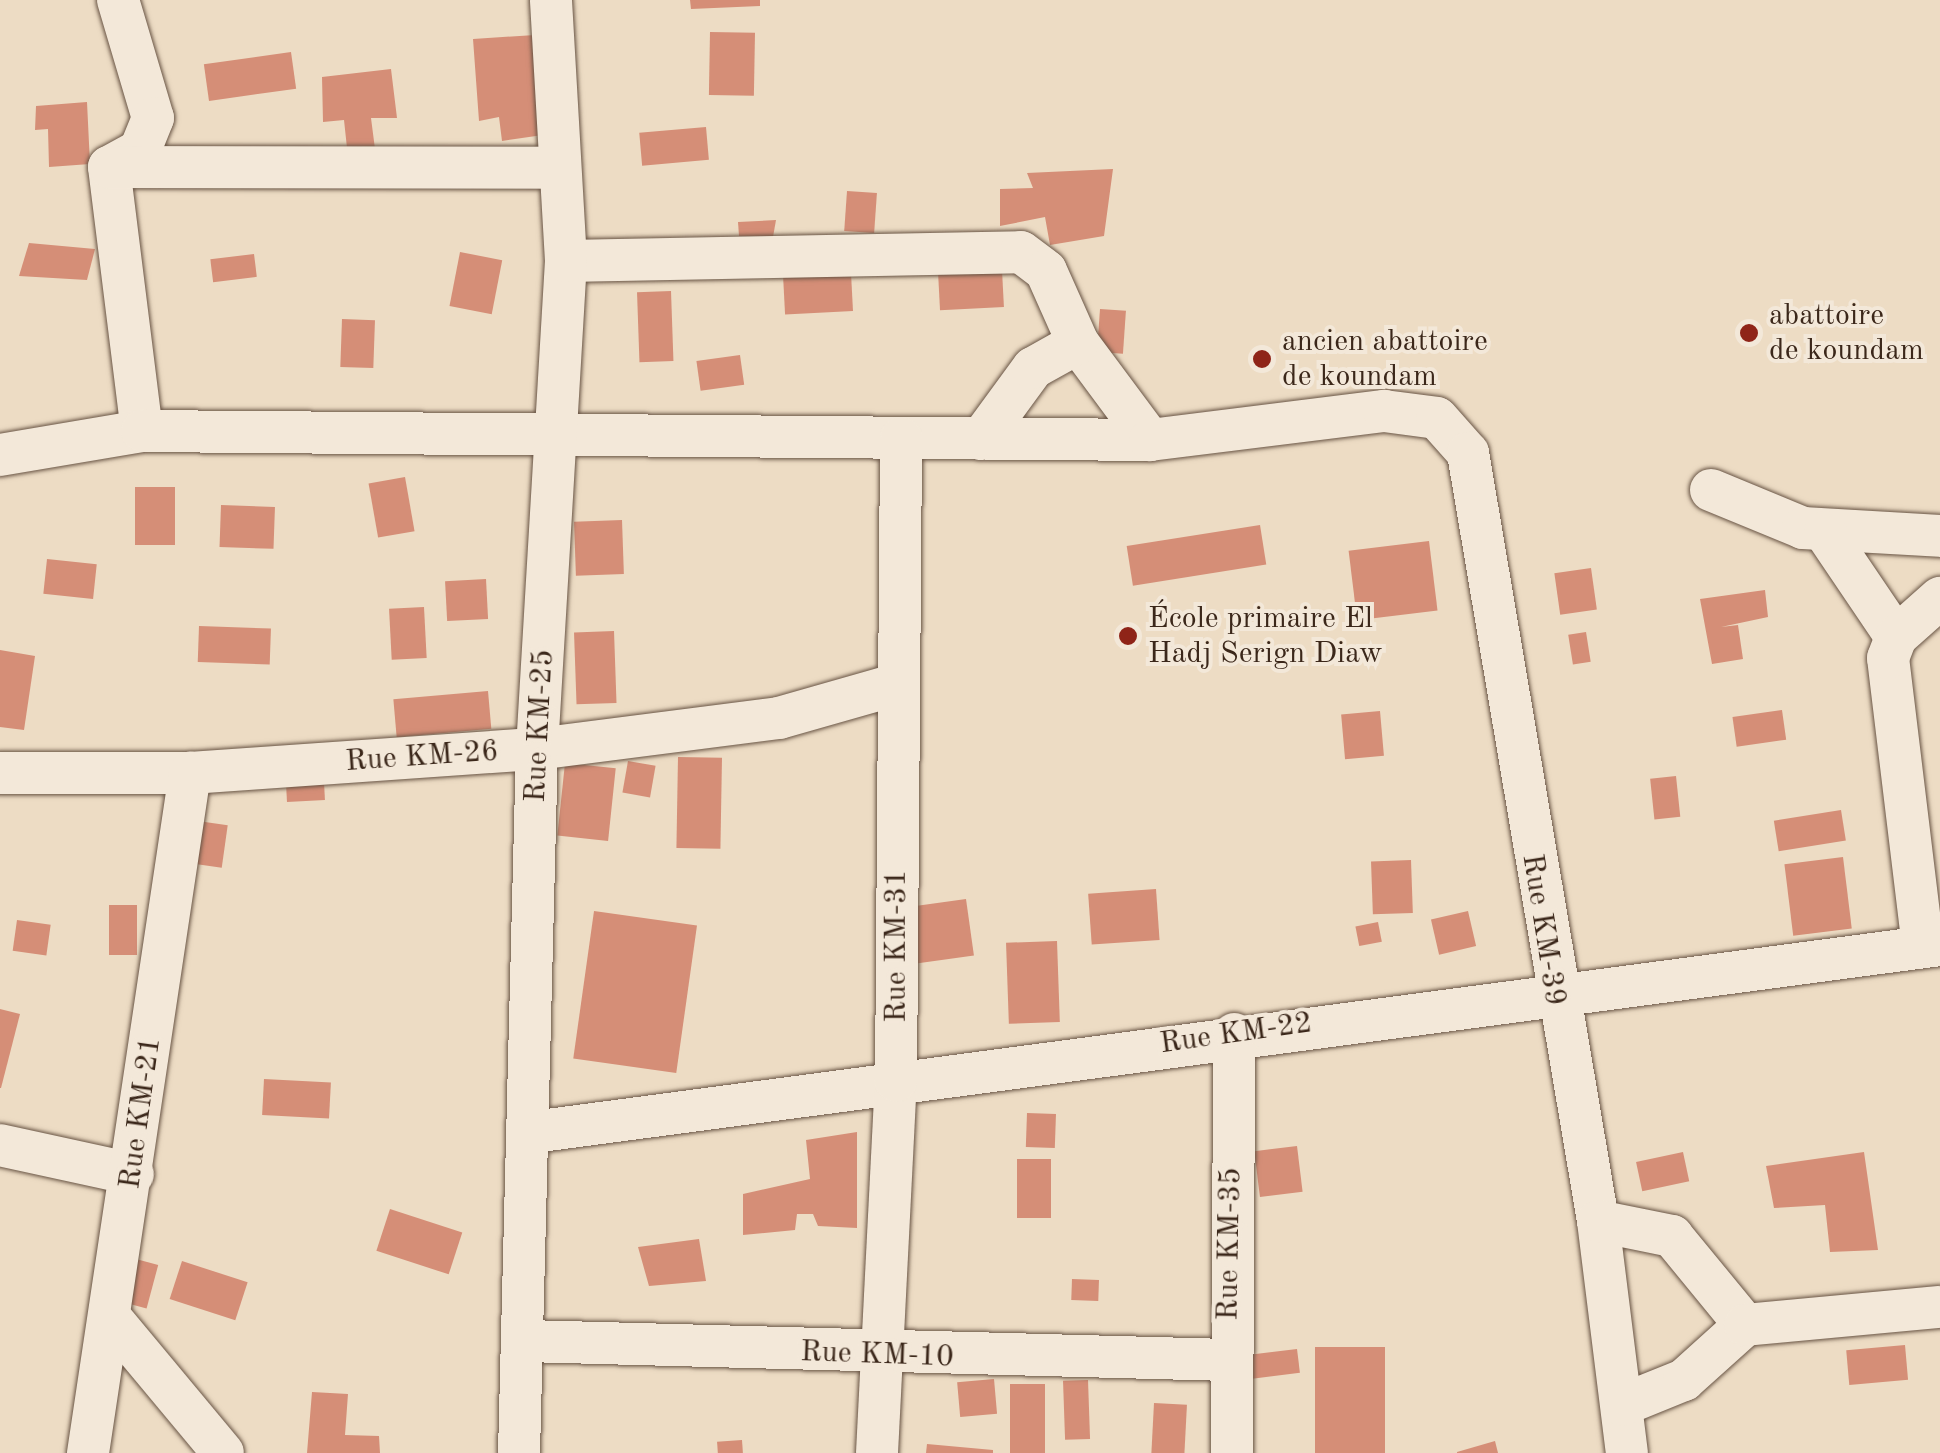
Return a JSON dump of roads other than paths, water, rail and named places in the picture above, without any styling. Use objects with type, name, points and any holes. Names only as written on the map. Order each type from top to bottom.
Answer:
[{"type":"street","points":[[109,167],[140,150],[153,118],[118,0]]},
{"type":"street","name":"Rue KM-25","points":[[519,1453],[533,1132],[537,749],[566,261],[551,0]]},
{"type":"street","points":[[109,167],[559,168]]},
{"type":"street","points":[[109,167],[142,431]]},
{"type":"street","points":[[566,261],[1006,248],[1046,271],[1078,343],[1150,440]]},
{"type":"street","points":[[981,439],[1033,368],[1078,343]]},
{"type":"street","name":"Rue KM-39","points":[[1150,440],[1384,411],[1438,418],[1468,453],[1552,991],[1598,1220],[1627,1453]]},
{"type":"street","points":[[0,456],[142,431],[558,430],[1150,440]]},
{"type":"street","name":"Rue KM-31","points":[[878,1453],[878,1357],[896,1082],[900,438]]},
{"type":"street","points":[[1711,490],[1825,532],[1940,536]]},
{"type":"street","points":[[1825,532],[1896,637]]},
{"type":"street","points":[[1932,946],[1888,686],[1896,637],[1940,598]]},
{"type":"street","name":"Rue KM-26","points":[[0,773],[190,773],[537,749],[779,718],[898,684]]},
{"type":"street","name":"Rue KM-21","points":[[88,1453],[114,1322],[190,773]]},
{"type":"street","name":"Rue KM-22","points":[[533,1132],[1552,991],[1932,946]]},
{"type":"street","name":"Rue KM-35","points":[[1232,1453],[1228,1360],[1234,1034]]},
{"type":"street","points":[[0,1145],[133,1174]]},
{"type":"street","points":[[1598,1220],[1672,1236],[1745,1325]]},
{"type":"street","points":[[1622,1405],[1684,1380],[1745,1325],[1940,1307]]},
{"type":"street","points":[[114,1322],[223,1453]]},
{"type":"street","name":"Rue KM-10","points":[[526,1341],[878,1357],[1228,1360]]},
{"type":"place","name":"abattoire de koundam","points":[[1749,333]]},
{"type":"place","name":"ancien abattoire de koundam","points":[[1262,359]]},
{"type":"place","name":"École primaire El Hadj Serign Diaw","points":[[1128,636]]}]
